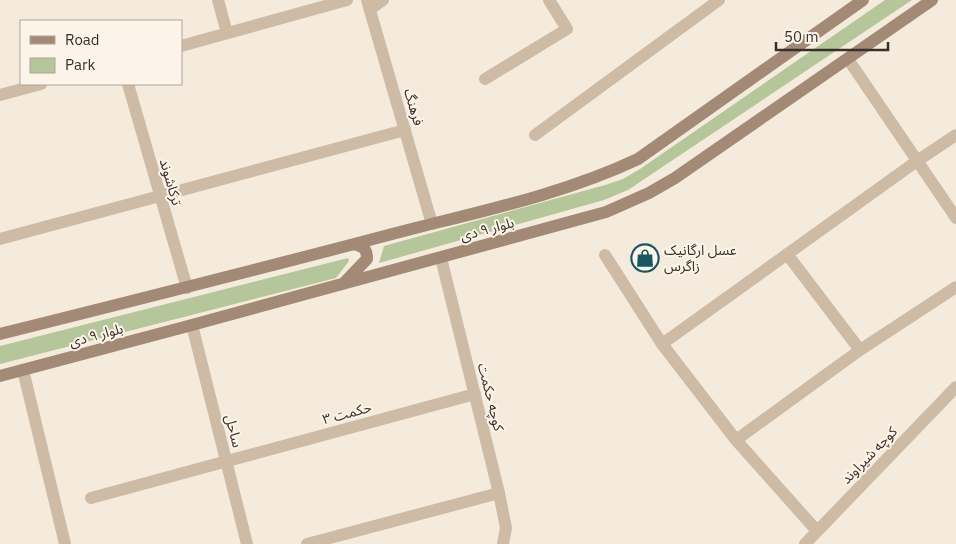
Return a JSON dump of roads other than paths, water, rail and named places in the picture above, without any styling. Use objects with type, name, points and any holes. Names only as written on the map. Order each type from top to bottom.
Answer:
[{"type":"main road","name":"بلوار ۹ دی","points":[[0,334],[187,288],[432,224],[540,195],[596,177],[638,159],[863,0]]},
{"type":"main road","name":"بلوار ۹ دی","points":[[0,376],[192,326],[606,212],[649,193],[675,178],[932,0]]},
{"type":"main road","points":[[343,284],[367,259],[367,252],[363,246],[354,244]]},
{"type":"street","points":[[218,0],[227,33]]},
{"type":"street","points":[[182,46],[347,0]]},
{"type":"street","points":[[368,5],[383,0]]},
{"type":"street","points":[[485,78],[568,29],[549,0]]},
{"type":"street","points":[[535,135],[719,0]]},
{"type":"street","name":"فرهنگ","points":[[368,5],[432,224]]},
{"type":"street","points":[[848,58],[956,218]]},
{"type":"street","points":[[0,94],[37,85]]},
{"type":"street","name":"ترکاشوند","points":[[128,85],[187,288]]},
{"type":"street","points":[[0,239],[405,130]]},
{"type":"street","points":[[662,344],[917,161],[956,136]]},
{"type":"street","points":[[787,254],[860,350]]},
{"type":"street","points":[[605,255],[662,344],[736,440],[817,531]]},
{"type":"street","name":"کوچه حکمت","points":[[441,258],[499,493],[506,528],[503,544]]},
{"type":"street","points":[[736,440],[860,350],[956,287]]},
{"type":"street","name":"ساحل","points":[[192,326],[247,544]]},
{"type":"street","points":[[23,370],[65,544]]},
{"type":"street","name":"کوچه شیراوند","points":[[805,544],[956,387]]},
{"type":"street","name":"حکمت ۳","points":[[91,498],[476,394]]},
{"type":"street","points":[[307,544],[499,493]]},
{"type":"place","name":"عسل ارگانیک زاگرس","points":[[645,258]]}]
